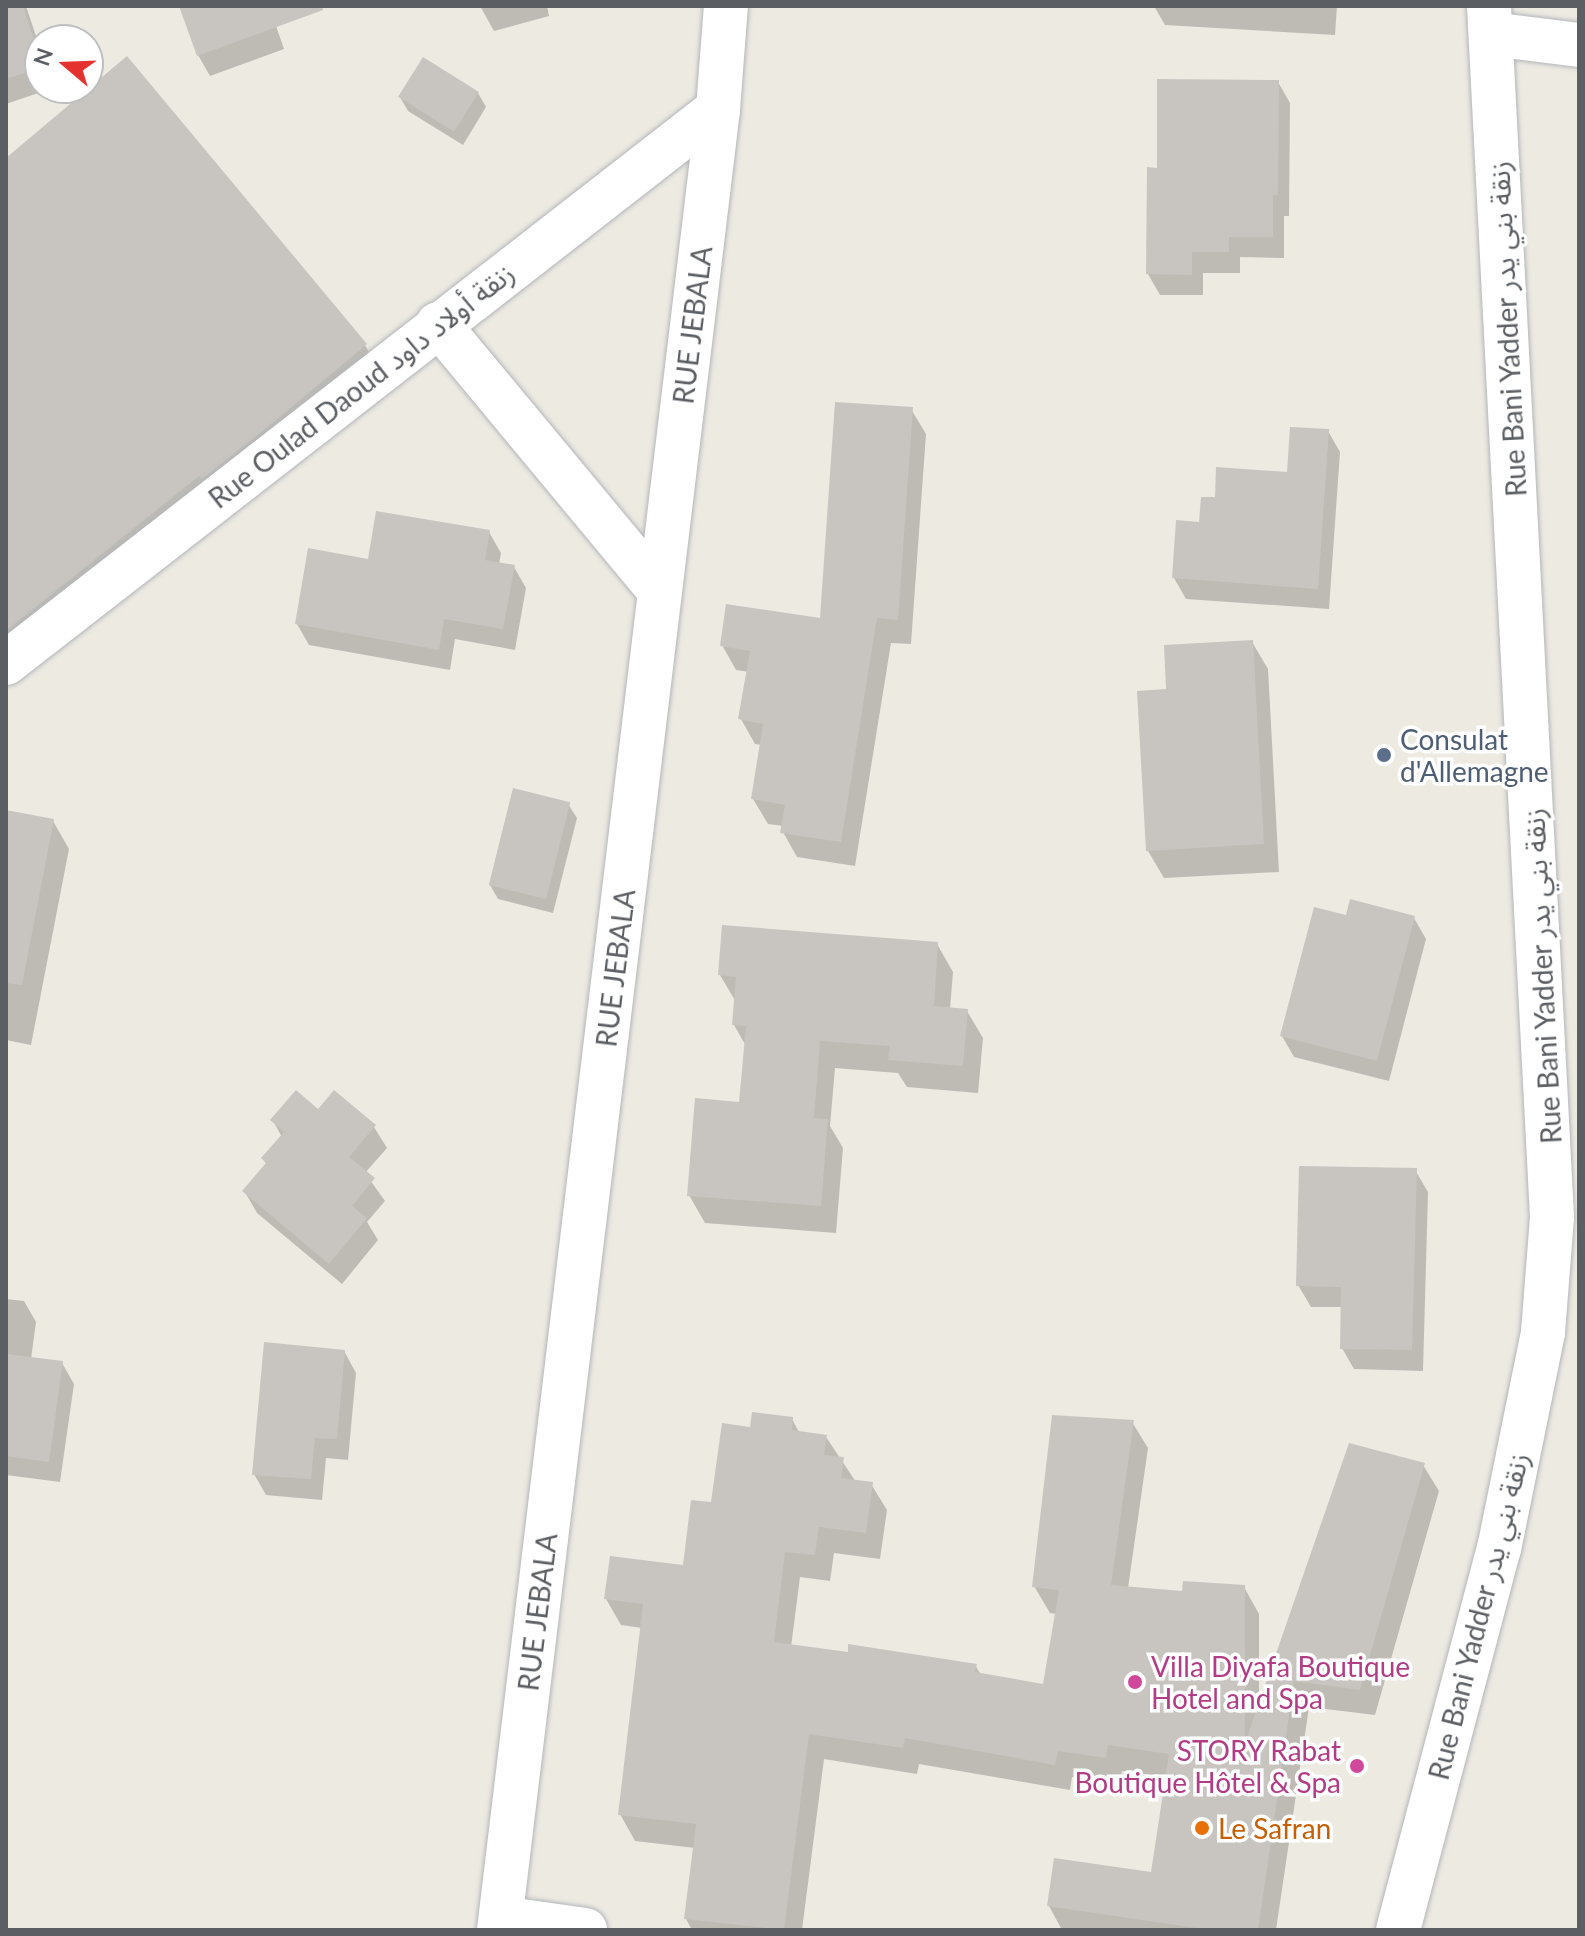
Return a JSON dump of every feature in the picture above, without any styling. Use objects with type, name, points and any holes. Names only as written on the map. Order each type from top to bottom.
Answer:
[{"type":"street","name":"RUE JEBALA","points":[[500,1924],[718,109],[726,6]]},
{"type":"street","points":[[1490,20],[1579,45]]},
{"type":"street","name":"Rue Bani Yadder زنقة بني يدر","points":[[1398,1930],[1499,1549],[1561,1338],[1552,1217],[1551,1145],[1490,20]]},
{"type":"street","name":"Rue Oulad Daoud زنقة أولاد داود","points":[[6,663],[718,109]]},
{"type":"street","points":[[438,324],[660,591]]},
{"type":"street","points":[[500,1924],[585,1930]]},
{"type":"building","points":[[6,6],[23,6],[29,24],[24,24],[24,73],[6,79]]},
{"type":"building","points":[[179,6],[322,6],[323,10],[197,56]]},
{"type":"building","points":[[127,56],[367,344],[263,431],[202,479],[199,476],[6,631],[6,158],[70,104],[104,104],[104,75]]},
{"type":"building","points":[[423,57],[479,92],[454,132],[398,97]]},
{"type":"building","points":[[1157,79],[1279,80],[1278,195],[1273,195],[1273,237],[1229,237],[1229,252],[1192,252],[1192,275],[1146,274],[1147,167],[1157,168]]},
{"type":"building","points":[[835,402],[913,407],[898,620],[877,618],[841,842],[780,833],[785,805],[751,799],[763,724],[738,719],[750,651],[720,646],[726,604],[820,618]]},
{"type":"building","points":[[1290,427],[1329,429],[1318,589],[1172,578],[1176,520],[1199,522],[1201,497],[1215,497],[1216,467],[1287,472]]},
{"type":"building","points":[[376,511],[490,530],[485,560],[515,565],[503,629],[444,619],[439,650],[295,624],[308,548],[368,559]]},
{"type":"building","points":[[1253,640],[1264,844],[1146,851],[1137,691],[1166,689],[1164,645]]},
{"type":"building","points":[[513,788],[570,802],[546,899],[489,885]]},
{"type":"building","points":[[6,810],[54,819],[22,985],[6,983]]},
{"type":"building","points":[[1350,899],[1415,916],[1377,1061],[1280,1036],[1314,907],[1346,915]]},
{"type":"building","points":[[722,925],[938,942],[934,1006],[968,1009],[963,1066],[888,1060],[890,1046],[820,1041],[814,1118],[828,1119],[821,1206],[687,1196],[695,1098],[739,1102],[746,1026],[732,1025],[736,977],[718,975]]},
{"type":"building","points":[[296,1090],[318,1109],[334,1090],[376,1125],[349,1157],[375,1178],[352,1206],[367,1218],[329,1264],[242,1191],[266,1163],[261,1158],[284,1132],[270,1120]]},
{"type":"building","points":[[1299,1166],[1417,1168],[1412,1350],[1340,1349],[1341,1287],[1296,1286]]},
{"type":"building","points":[[264,1342],[345,1350],[337,1439],[315,1438],[311,1479],[252,1475]]},
{"type":"building","points":[[6,1354],[63,1361],[49,1462],[6,1456]]},
{"type":"building","points":[[752,1412],[793,1417],[792,1430],[827,1435],[824,1455],[844,1457],[841,1478],[873,1482],[866,1533],[819,1527],[815,1555],[785,1552],[774,1642],[848,1652],[848,1644],[977,1664],[975,1672],[1043,1684],[1059,1590],[1032,1587],[1052,1415],[1134,1420],[1111,1585],[1182,1591],[1183,1581],[1245,1585],[1245,1743],[1349,1443],[1425,1463],[1360,1690],[1294,1681],[1258,1930],[1210,1930],[1047,1906],[1054,1858],[1151,1872],[1169,1754],[1108,1745],[1106,1758],[1058,1751],[1055,1765],[905,1738],[903,1748],[809,1734],[784,1930],[684,1919],[696,1824],[618,1815],[643,1604],[604,1599],[610,1556],[683,1565],[691,1500],[711,1502],[722,1423],[750,1427]]},
{"type":"place","name":"Consulat d'Allemagne","points":[[1384,755]]},
{"type":"place","name":"Villa Diyafa Boutique Hotel and Spa","points":[[1135,1682]]},
{"type":"place","name":"STORY Rabat Boutique Hôtel & Spa","points":[[1357,1766]]},
{"type":"place","name":"Le Safran","points":[[1202,1828]]}]
